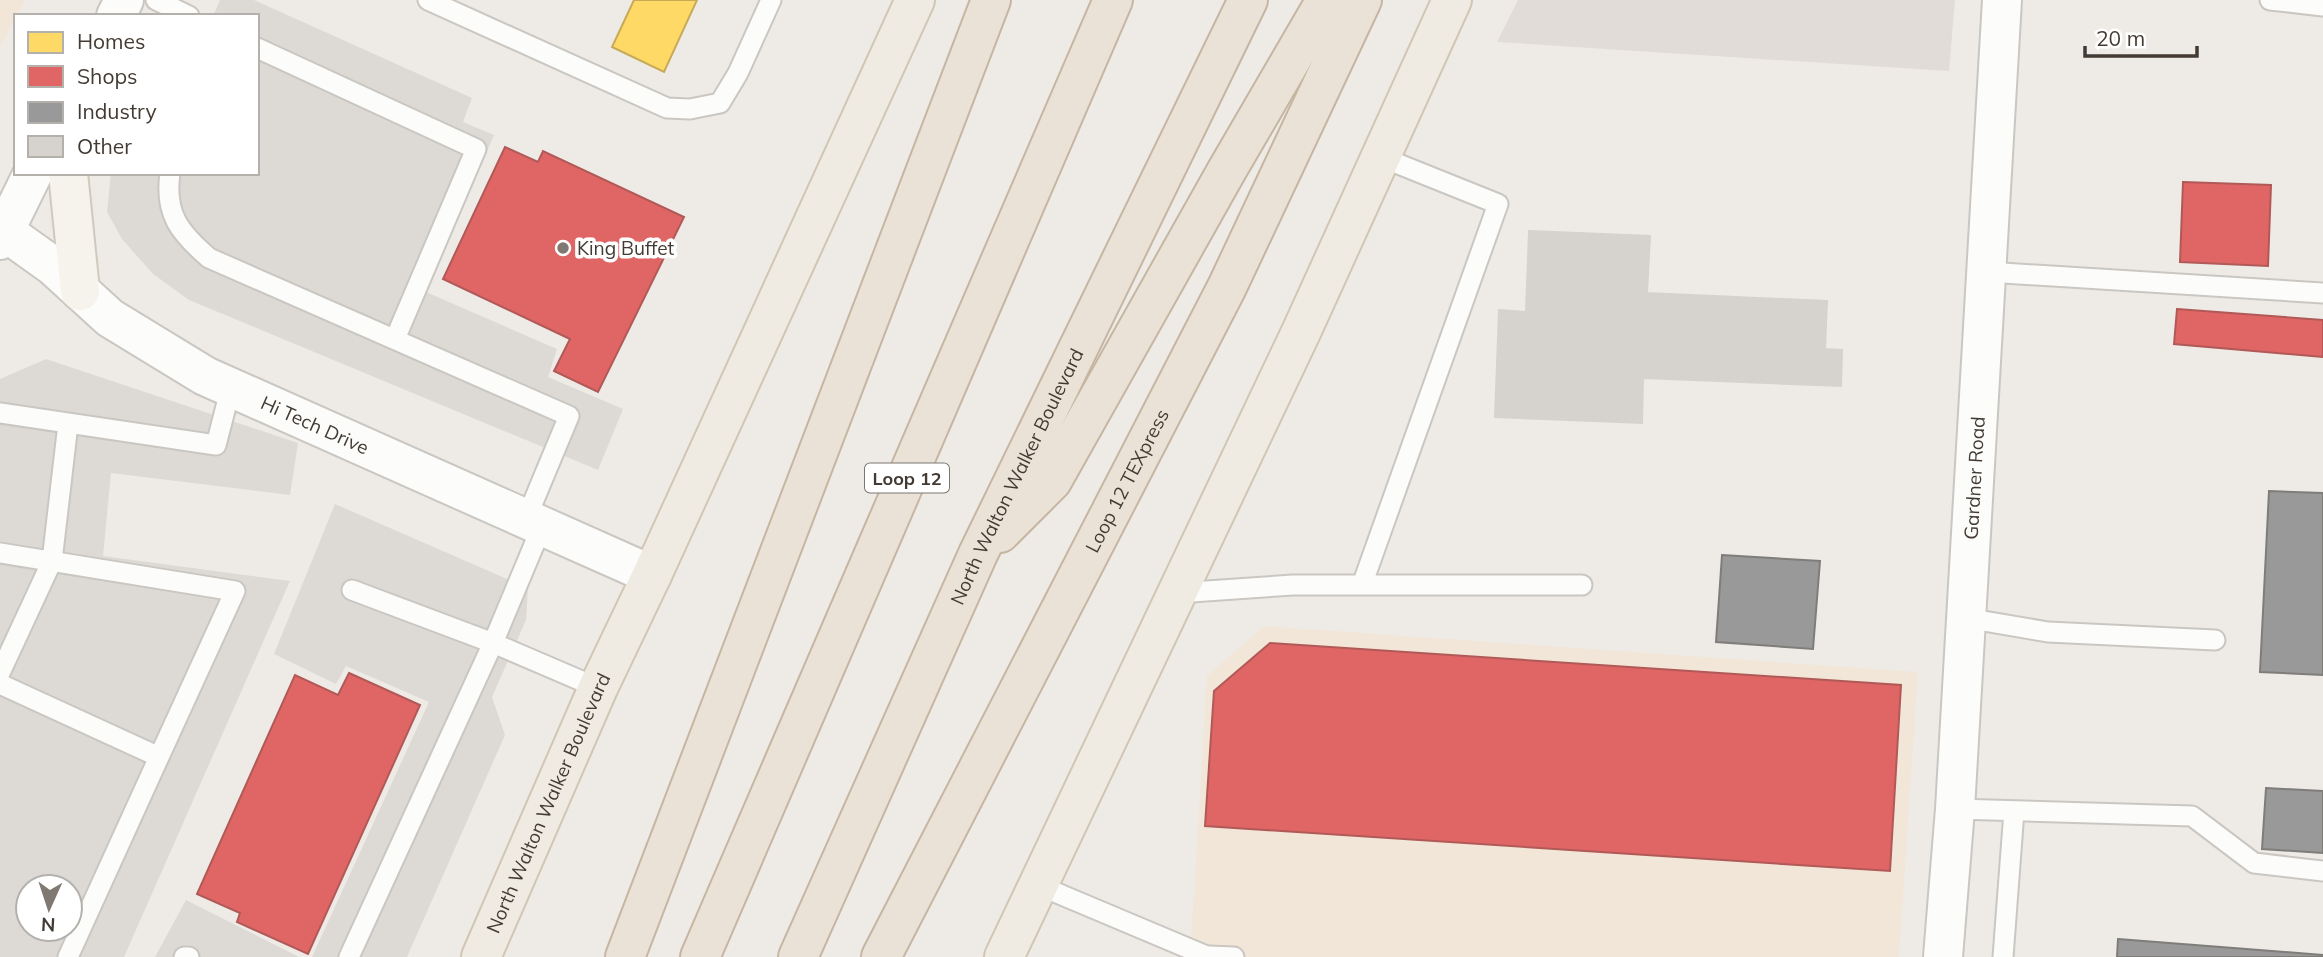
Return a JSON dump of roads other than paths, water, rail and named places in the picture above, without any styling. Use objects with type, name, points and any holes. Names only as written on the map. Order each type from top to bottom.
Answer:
[{"type":"highway","points":[[625,957],[991,0]]},
{"type":"highway","name":"Loop 12","points":[[700,957],[1113,0]]},
{"type":"highway","name":"North Walton Walker Boulevard","points":[[798,957],[978,554],[1248,0]]},
{"type":"highway","points":[[978,554],[1052,481],[1326,0]]},
{"type":"highway","name":"Loop 12 TEXpress","points":[[881,957],[1227,287],[1362,0]]},
{"type":"main road","name":"North Walton Walker Boulevard","points":[[481,957],[598,688],[915,0]]},
{"type":"main road","points":[[1004,957],[1303,330],[1452,0]]},
{"type":"street","name":"Gardner Road","points":[[1943,957],[1955,809],[2002,0]]},
{"type":"street","points":[[1,235],[32,175]]},
{"type":"street","points":[[68,175],[80,291]]},
{"type":"street","name":"Hi Tech Drive","points":[[1,235],[53,266],[110,318],[205,376],[652,575]]},
{"type":"lane","points":[[156,0],[185,14]]},
{"type":"lane","points":[[428,0],[667,108],[690,109],[720,103],[738,73],[771,0]]},
{"type":"lane","points":[[2270,0],[2323,6]]},
{"type":"lane","points":[[259,49],[476,149],[395,339]]},
{"type":"lane","points":[[1362,585],[1499,204],[1381,157]]},
{"type":"lane","points":[[170,175],[170,211],[186,238],[209,258],[569,416],[492,643],[349,957]]},
{"type":"lane","points":[[1987,271],[2323,293]]},
{"type":"lane","points":[[0,413],[216,445],[231,387]]},
{"type":"lane","points":[[0,673],[52,561],[68,424]]},
{"type":"lane","points":[[0,553],[235,591],[68,957]]},
{"type":"lane","points":[[1177,593],[1293,585],[1582,585]]},
{"type":"lane","points":[[352,590],[492,643],[598,688]]},
{"type":"lane","points":[[1966,618],[2049,632],[2215,640]]},
{"type":"lane","points":[[0,684],[159,757]]},
{"type":"lane","points":[[1955,809],[2192,816],[2254,863],[2323,871]]},
{"type":"lane","points":[[2003,957],[2014,811]]},
{"type":"lane","points":[[1038,885],[1209,957],[1234,957]]},
{"type":"place","name":"King Buffet","points":[[563,248]]}]
